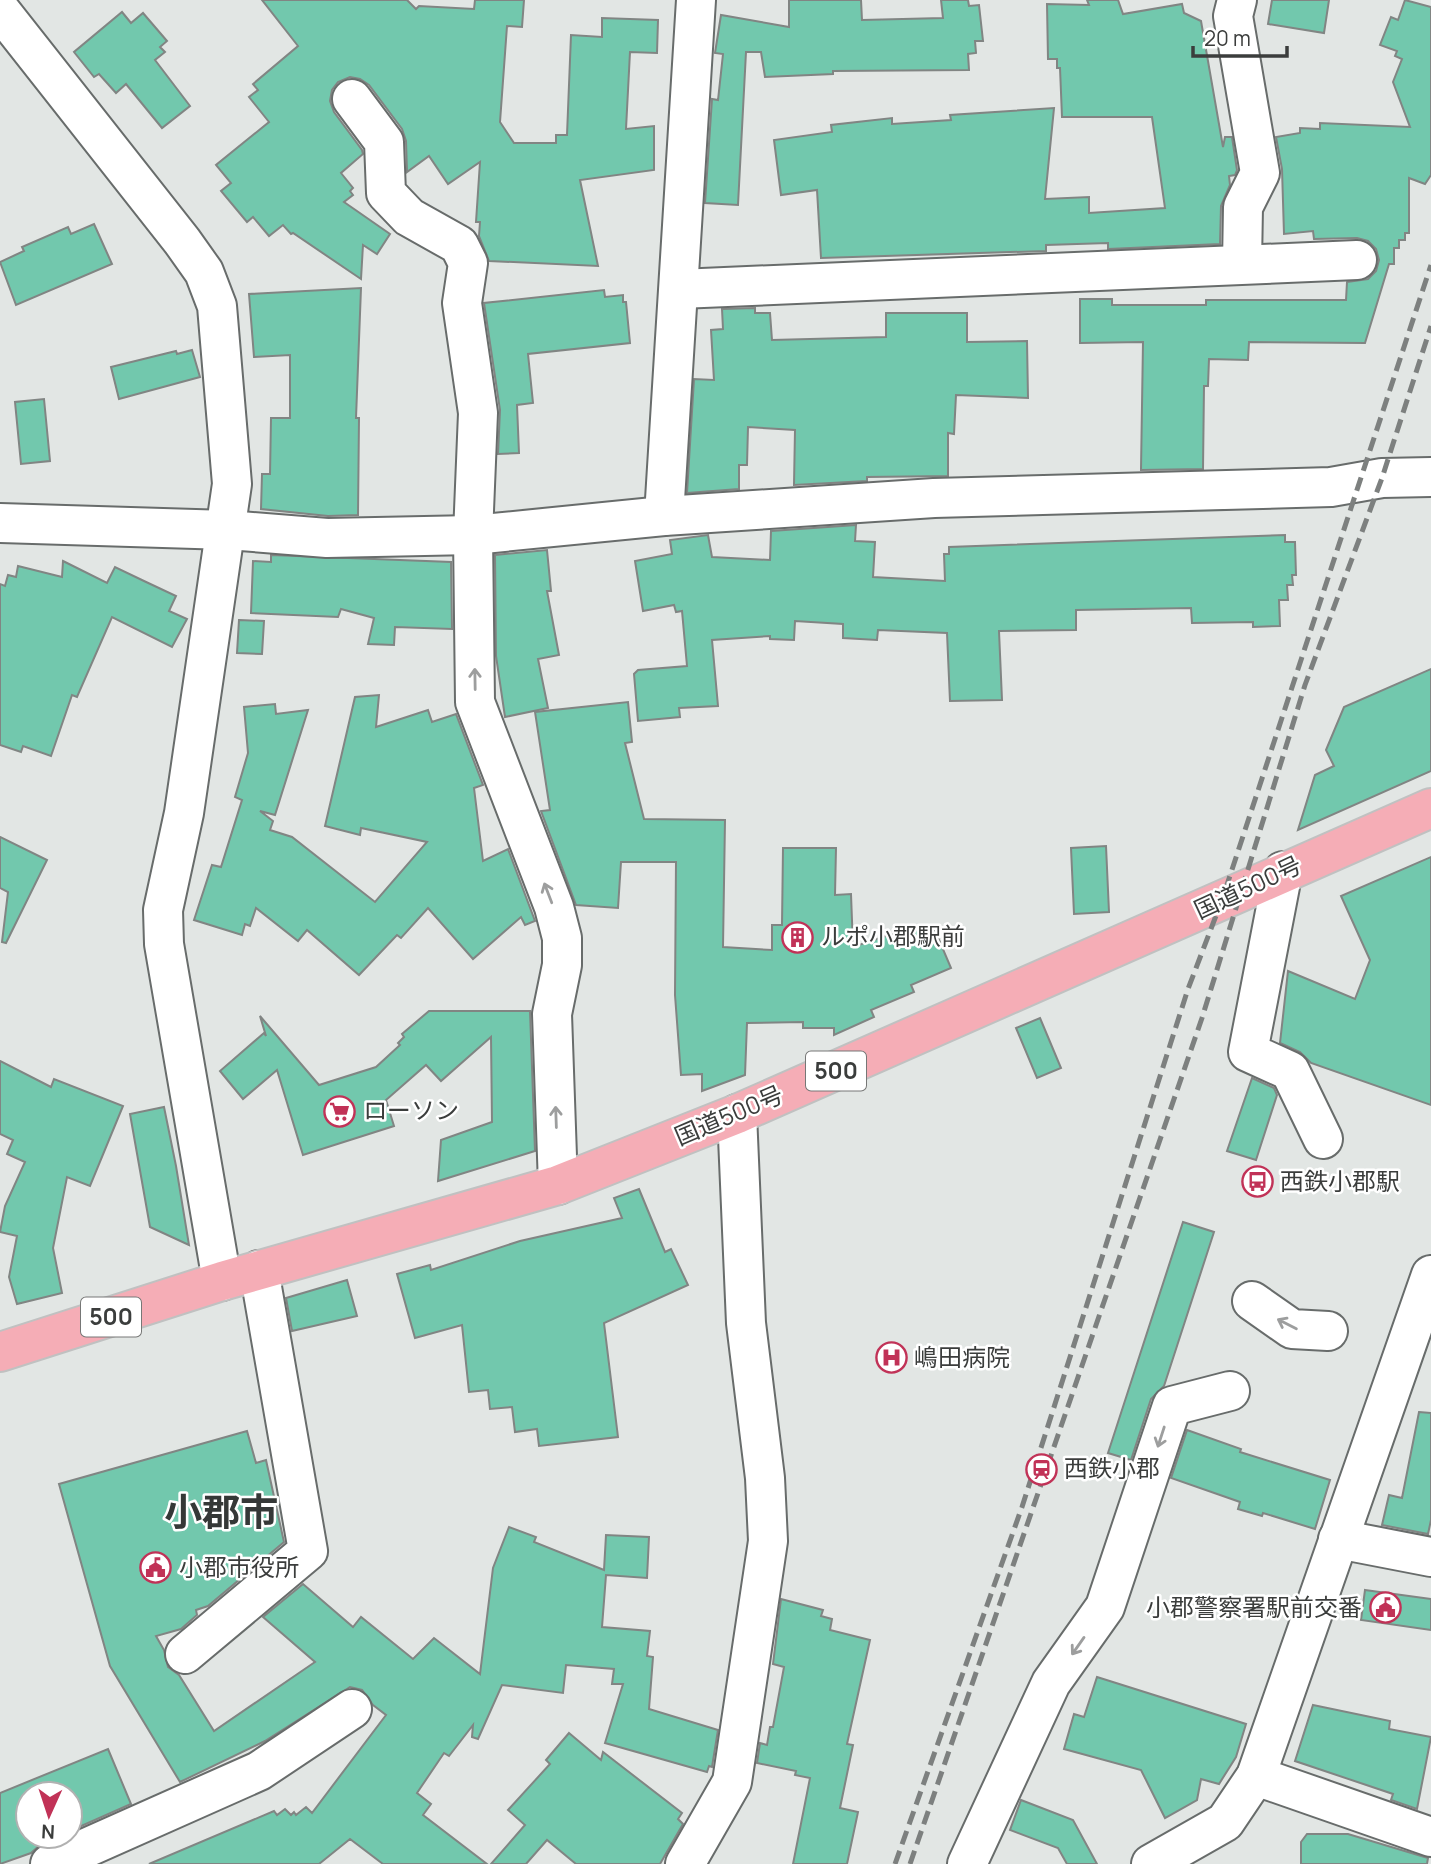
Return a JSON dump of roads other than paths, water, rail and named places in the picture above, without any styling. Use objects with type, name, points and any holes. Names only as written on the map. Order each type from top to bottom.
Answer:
[{"type":"highway","name":"国道500号","points":[[0,1352],[222,1281],[558,1185],[737,1114],[1431,808]]},
{"type":"street","points":[[664,516],[696,0]]},
{"type":"street","points":[[1237,0],[1233,16],[1261,173],[1243,207],[1242,264]]},
{"type":"street","points":[[0,10],[204,272],[217,306],[232,484],[228,530],[184,813],[163,910],[172,995],[222,1281]]},
{"type":"street","points":[[352,99],[384,142],[386,193],[409,217],[459,245],[468,263],[462,303],[478,413],[473,535],[475,702],[554,907],[562,938],[562,965],[552,1014],[558,1185]]},
{"type":"street","points":[[679,289],[1357,260]]},
{"type":"street","points":[[0,523],[228,530],[327,538],[473,535],[664,516],[933,498],[1331,487],[1382,478],[1431,477]]},
{"type":"street","points":[[1283,871],[1248,1052],[1290,1071],[1324,1139]]},
{"type":"street","points":[[685,1864],[732,1782],[768,1541],[765,1478],[746,1323],[737,1114]]},
{"type":"street","points":[[185,1654],[308,1551],[259,1270]]},
{"type":"street","points":[[1151,1864],[1225,1822],[1256,1776],[1431,1275]]},
{"type":"street","points":[[1252,1301],[1292,1329],[1328,1331]]},
{"type":"street","points":[[967,1864],[1051,1684],[1105,1607],[1171,1406],[1230,1391]]},
{"type":"street","points":[[1338,1539],[1431,1557]]},
{"type":"street","points":[[50,1864],[259,1771],[352,1709]]},
{"type":"street","points":[[1256,1776],[1431,1837]]},
{"type":"railway","points":[[895,1864],[1022,1507],[1188,989],[1222,900],[1431,265]]},
{"type":"railway","points":[[910,1864],[1202,1018],[1305,685],[1382,478],[1431,326]]},
{"type":"place","name":"ルポ小郡駅前","points":[[798,937]]},
{"type":"place","name":"ローソン","points":[[340,1111]]},
{"type":"place","name":"西鉄小郡駅","points":[[1257,1182]]},
{"type":"place","name":"嶋田病院","points":[[891,1358]]},
{"type":"place","name":"西鉄小郡","points":[[1041,1469]]},
{"type":"place","name":"小郡市役所","points":[[156,1568]]},
{"type":"place","name":"小郡警察署駅前交番","points":[[1385,1608]]},
{"type":"district","name":"小郡市","points":[[221,1513]]}]
